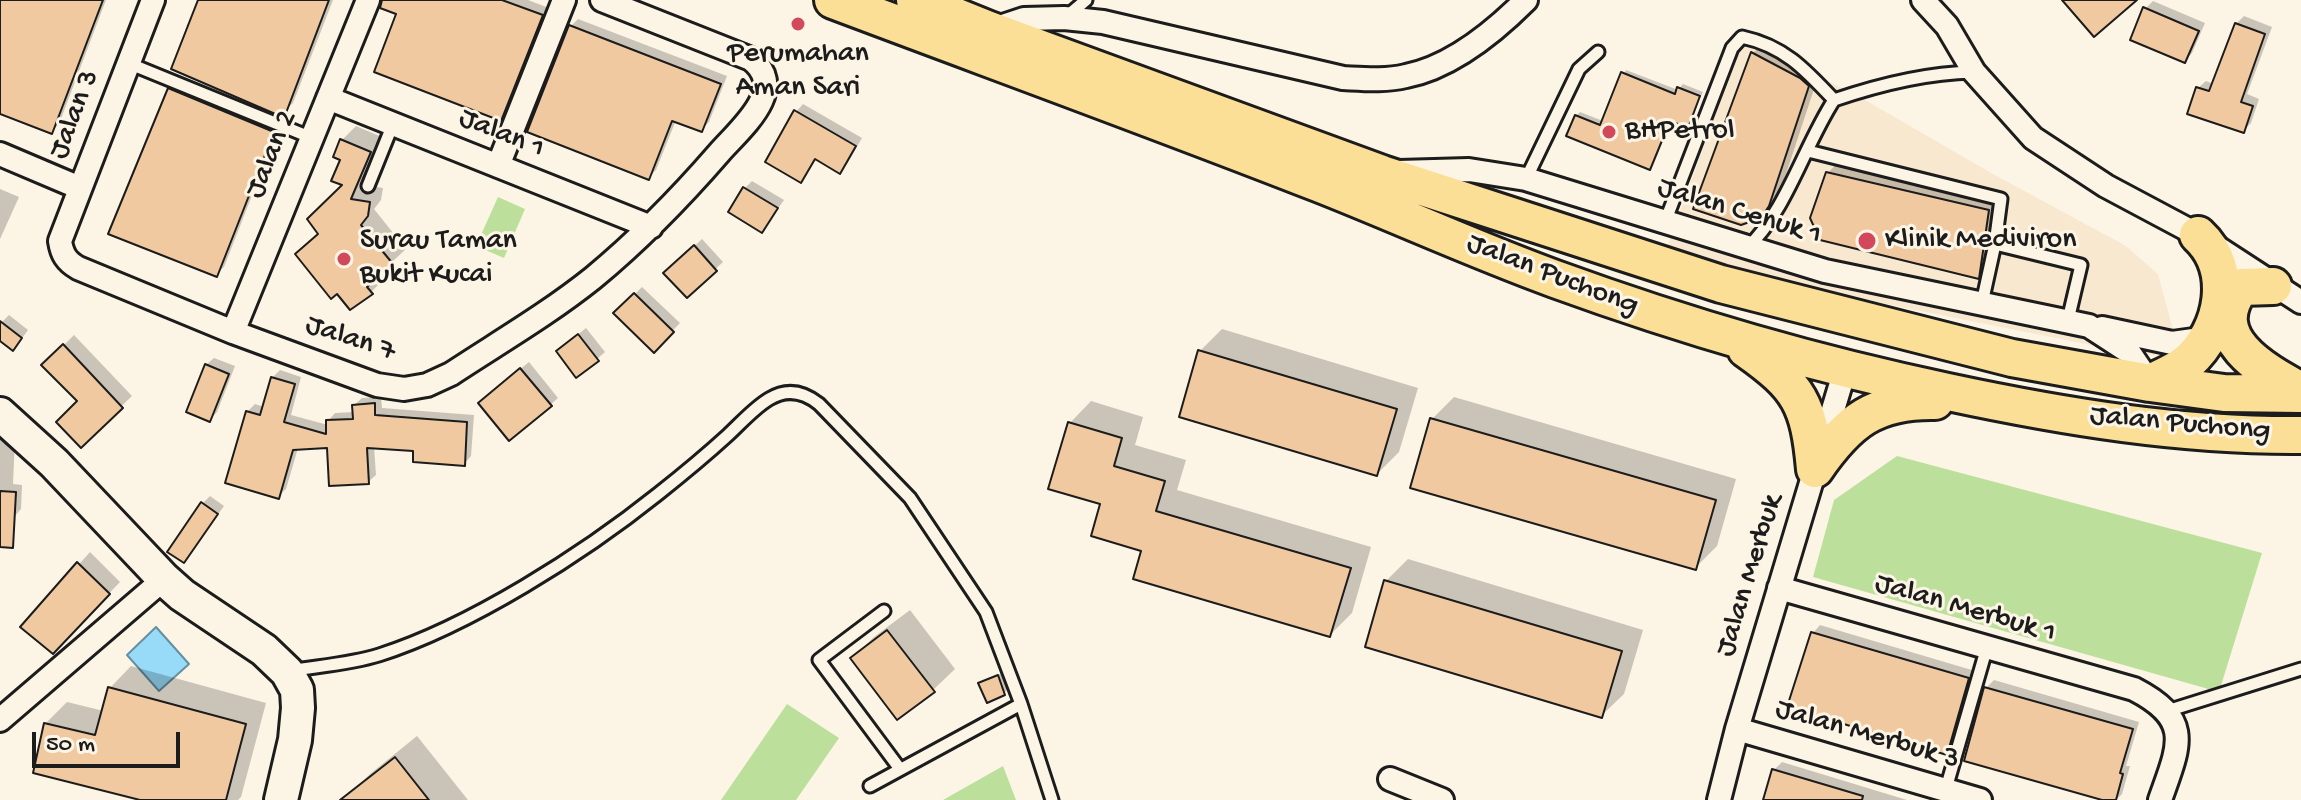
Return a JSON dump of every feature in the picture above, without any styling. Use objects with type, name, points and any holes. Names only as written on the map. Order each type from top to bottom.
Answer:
[{"type":"main road","name":"Jalan Puchong","points":[[833,0],[1318,183],[1551,278],[1728,337],[1845,370],[2009,405],[2147,428],[2247,435],[2301,435]]},
{"type":"main road","name":"Jalan Puchong","points":[[915,0],[1382,174],[1721,284],[2012,358],[2224,393],[2301,392]]},
{"type":"main road","points":[[2150,383],[2187,363],[2208,338],[2218,311],[2220,275],[2209,245],[2198,235]]},
{"type":"main road","points":[[1721,284],[1740,300],[1815,334],[1835,350],[1845,370],[1863,355],[1883,350],[1972,363],[2012,358]]},
{"type":"main road","points":[[2287,294],[2241,287],[2230,301],[2227,322],[2244,352],[2261,367],[2301,392]]},
{"type":"main road","points":[[1728,337],[1765,363],[1787,382],[1800,399],[1812,434],[1815,469]]},
{"type":"main road","points":[[1815,469],[1854,422],[1880,408],[1901,402],[1932,400],[2009,405]]},
{"type":"street","name":"Jalan 3","points":[[62,253],[60,241],[153,0]]},
{"type":"street","name":"Jalan 2","points":[[233,332],[368,0]]},
{"type":"street","points":[[498,166],[564,0]]},
{"type":"street","name":"Jalan 7","points":[[62,253],[68,262],[78,268],[233,332],[377,385],[404,389],[427,385],[451,374],[591,279],[651,227],[739,131],[764,96],[766,81],[762,68],[739,55],[602,0]]},
{"type":"street","points":[[989,30],[1024,19],[1064,18],[1130,27],[1343,78],[1376,79],[1407,76],[1467,50],[1502,24],[1526,0]]},
{"type":"street","points":[[1923,0],[1947,26],[1974,72],[2033,138],[2106,186],[2198,235],[2287,294]]},
{"type":"street","name":"Jalan 1","points":[[328,98],[651,227]]},
{"type":"street","points":[[0,154],[80,188]]},
{"type":"street","name":"Jalan Cenuk 1","points":[[1382,174],[1469,170],[1526,179],[1825,271],[2079,323],[2129,352],[2150,383]]},
{"type":"street","points":[[2079,323],[2172,343],[2208,338]]},
{"type":"street","name":"Jalan Merbuk","points":[[1719,800],[1737,729],[1845,370]]},
{"type":"street","points":[[0,414],[54,463],[164,579],[182,595],[264,650],[287,672],[297,690],[298,708],[295,740],[281,800]]},
{"type":"street","points":[[0,720],[164,579]]},
{"type":"street","name":"Jalan Merbuk 1","points":[[1779,588],[2134,689],[2167,711]]},
{"type":"street","points":[[2160,800],[2176,745],[2177,729],[2167,711]]},
{"type":"street","name":"Jalan Merbuk 3","points":[[1737,729],[1944,795],[1980,800]]},
{"type":"street","points":[[1390,779],[1442,800]]},
{"type":"lane","points":[[1064,18],[1086,0]]},
{"type":"lane","points":[[1665,222],[1732,48],[1742,37],[1758,40],[1800,63],[1834,100]]},
{"type":"lane","points":[[1526,179],[1579,69],[1598,52]]},
{"type":"lane","points":[[128,63],[312,138]]},
{"type":"lane","points":[[1746,248],[1767,223],[1834,100],[1899,82],[1974,72]]},
{"type":"lane","points":[[368,186],[393,124]]},
{"type":"lane","points":[[1808,151],[2001,199],[1982,303]]},
{"type":"lane","points":[[1995,244],[2081,265],[2079,323]]},
{"type":"lane","points":[[287,672],[374,657],[482,609],[618,525],[724,439],[766,400],[797,392],[819,404],[910,498],[986,612],[1021,704],[1052,800]]},
{"type":"lane","points":[[884,611],[819,660],[900,769]]},
{"type":"lane","points":[[1944,795],[1987,647]]},
{"type":"lane","points":[[2167,711],[2301,669]]},
{"type":"lane","points":[[870,786],[1021,704]]},
{"type":"shaded area","points":[[1742,41],[1853,93],[2126,246],[2158,274],[2181,360],[1845,296],[1665,253]]},
{"type":"green space","points":[[498,197],[525,209],[504,258],[476,246]]},
{"type":"green space","points":[[1897,456],[2262,553],[2219,692],[1813,577],[1834,500]]},
{"type":"green space","points":[[787,704],[839,738],[796,800],[721,800]]},
{"type":"green space","points":[[1003,766],[1016,800],[943,800]]},
{"type":"water","points":[[156,627],[189,664],[159,691],[127,655]]},
{"type":"building","points":[[0,0],[103,0],[52,134],[0,114]]},
{"type":"building","points":[[198,0],[329,0],[286,113],[282,112],[280,116],[171,69]]},
{"type":"building","points":[[382,0],[502,0],[543,15],[501,121],[374,72],[396,14],[380,8]]},
{"type":"building","points":[[2062,0],[2137,0],[2094,37]]},
{"type":"building","points":[[2143,7],[2199,31],[2185,63],[2130,40]]},
{"type":"building","points":[[2235,23],[2265,34],[2241,102],[2253,106],[2244,133],[2187,114],[2196,87],[2209,91]]},
{"type":"building","points":[[569,25],[721,84],[702,132],[672,121],[649,180],[527,132]]},
{"type":"building","points":[[1751,52],[1809,86],[1769,206],[1761,218],[1741,225],[1693,209]]},
{"type":"building","points":[[1621,72],[1675,94],[1677,87],[1700,96],[1688,128],[1670,121],[1650,170],[1566,136],[1575,115],[1600,125]]},
{"type":"building","points":[[168,88],[274,132],[217,277],[108,234]]},
{"type":"building","points":[[794,110],[856,146],[840,174],[815,159],[801,183],[765,162]]},
{"type":"building","name":"Surau Taman Bukit Kucai","points":[[340,139],[371,152],[351,199],[370,202],[368,216],[361,225],[393,264],[367,287],[373,294],[350,310],[337,294],[331,299],[295,254],[318,234],[307,219],[342,185],[331,181],[340,160],[333,157]]},
{"type":"building","points":[[1826,172],[1989,210],[1979,279],[1820,240],[1810,218]]},
{"type":"building","points":[[743,187],[778,208],[762,233],[728,212]]},
{"type":"building","points":[[694,245],[717,271],[687,298],[663,273]]},
{"type":"building","points":[[634,293],[674,332],[654,353],[613,313]]},
{"type":"building","points":[[0,321],[22,338],[13,351],[0,341]]},
{"type":"building","points":[[578,334],[599,361],[576,378],[556,351]]},
{"type":"building","points":[[63,344],[123,408],[81,448],[56,422],[77,401],[41,365]]},
{"type":"building","points":[[1198,350],[1397,409],[1377,476],[1179,417]]},
{"type":"building","points":[[205,364],[229,374],[210,422],[186,412]]},
{"type":"building","points":[[520,368],[552,406],[509,441],[478,403]]},
{"type":"building","points":[[271,377],[295,384],[284,422],[326,434],[326,420],[353,419],[352,405],[375,403],[375,415],[467,422],[465,466],[413,462],[413,451],[367,448],[369,484],[329,486],[327,448],[293,450],[279,499],[225,483],[246,411],[260,415]]},
{"type":"building","points":[[1430,418],[1716,500],[1696,570],[1410,488]]},
{"type":"building","points":[[1068,422],[1122,438],[1114,466],[1165,481],[1156,511],[1351,568],[1330,637],[1133,579],[1141,551],[1091,536],[1100,504],[1048,489]]},
{"type":"building","points":[[0,491],[16,492],[13,548],[0,547]]},
{"type":"building","points":[[201,502],[218,514],[184,563],[167,552]]},
{"type":"building","points":[[77,562],[110,594],[53,654],[20,627]]},
{"type":"building","points":[[1384,580],[1622,651],[1602,718],[1365,647]]},
{"type":"building","points":[[887,630],[935,692],[897,720],[850,658]]},
{"type":"building","points":[[1811,632],[1969,678],[1947,755],[1787,707]]},
{"type":"building","points":[[998,675],[1005,695],[987,703],[978,683]]},
{"type":"building","points":[[108,687],[246,724],[226,800],[140,800],[33,773],[44,723],[95,735]]},
{"type":"building","points":[[1984,687],[2133,729],[2116,800],[2102,800],[1964,761]]},
{"type":"building","points":[[395,757],[429,800],[340,800]]},
{"type":"building","points":[[1772,769],[1863,796],[1862,800],[1763,800]]},
{"type":"place","name":"Perumahan Aman Sari","points":[[798,24]]},
{"type":"place","name":"BHPetrol","points":[[1609,132]]},
{"type":"place","name":"Klinik Mediviron","points":[[1867,241]]},
{"type":"place","name":"Surau Taman Bukit Kucai","points":[[344,259]]}]
